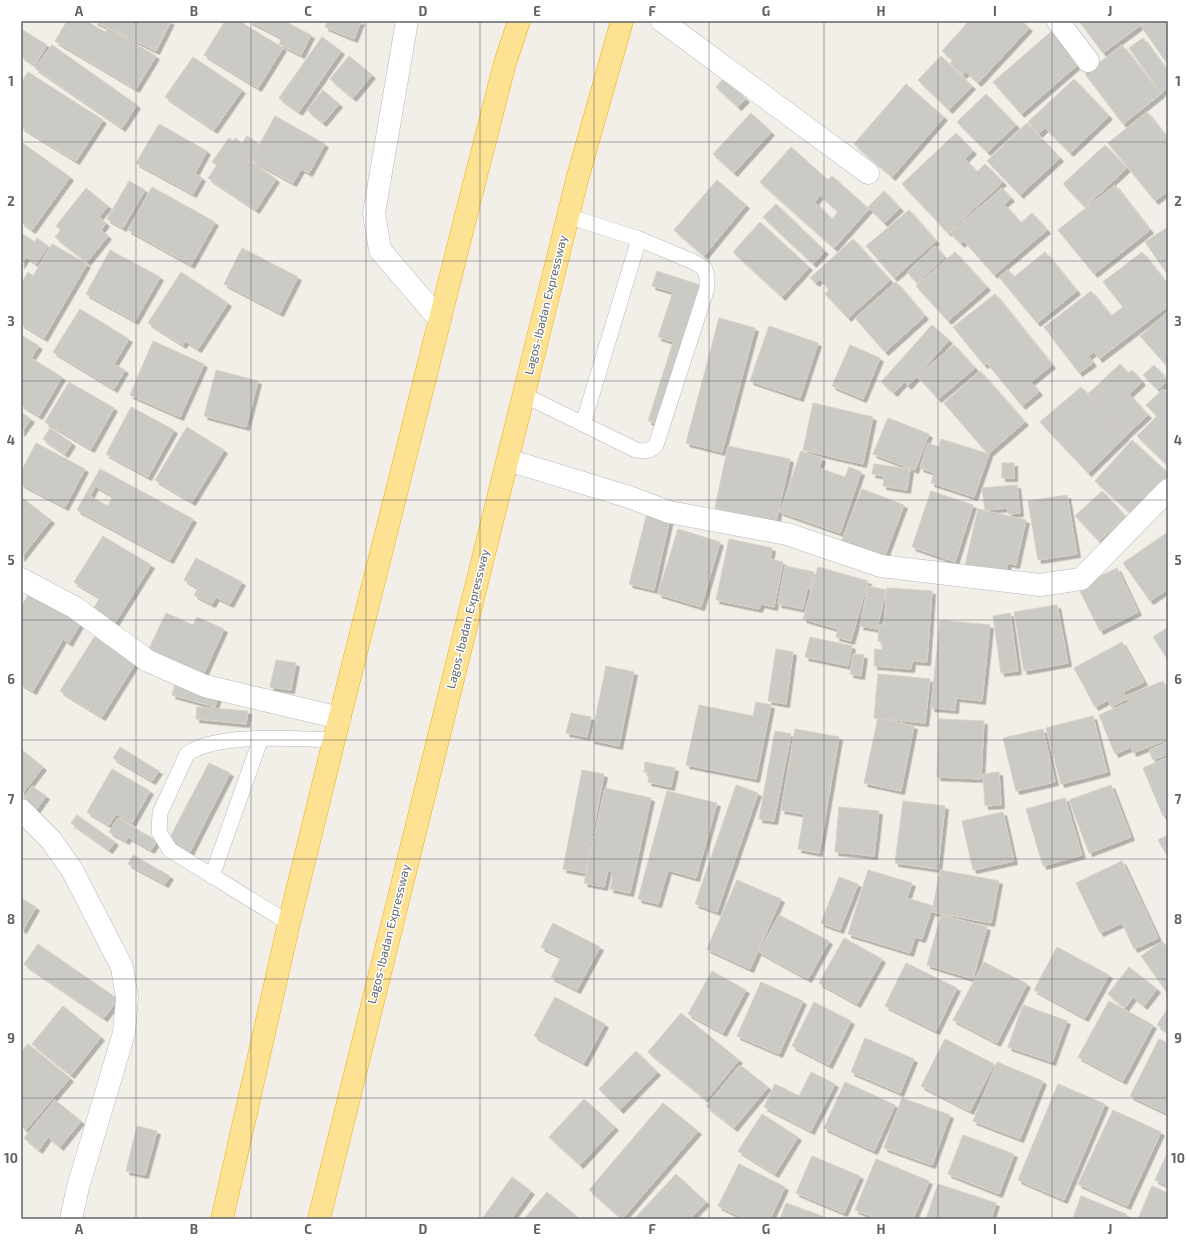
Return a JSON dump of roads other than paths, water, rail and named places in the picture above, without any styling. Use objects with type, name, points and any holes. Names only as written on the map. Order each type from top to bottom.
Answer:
[{"type":"highway","points":[[222,1219],[334,740],[505,63],[519,21]]},
{"type":"highway","name":"Lagos-Ibadan Expressway","points":[[319,1219],[580,168],[622,21]]},
{"type":"street","points":[[407,21],[374,213],[380,250],[440,320]]},
{"type":"street","points":[[662,21],[868,174]]},
{"type":"street","points":[[1058,21],[1088,61]]},
{"type":"street","points":[[508,460],[629,496],[669,512],[787,534],[882,566],[1040,585],[1081,579],[1168,490]]},
{"type":"street","points":[[21,579],[74,606],[148,661],[205,686],[340,718]]},
{"type":"street","points":[[21,810],[51,840],[72,870],[122,967],[127,998],[124,1033],[78,1187],[71,1219]]},
{"type":"lane","points":[[524,394],[636,450],[652,450],[656,445],[707,288],[705,269],[683,256],[639,239],[568,216]]},
{"type":"lane","points":[[583,424],[639,239]]},
{"type":"lane","points":[[290,923],[170,850],[159,832],[160,813],[187,754],[195,748],[211,743],[261,738],[334,740]]},
{"type":"lane","points":[[212,876],[261,738]]}]
